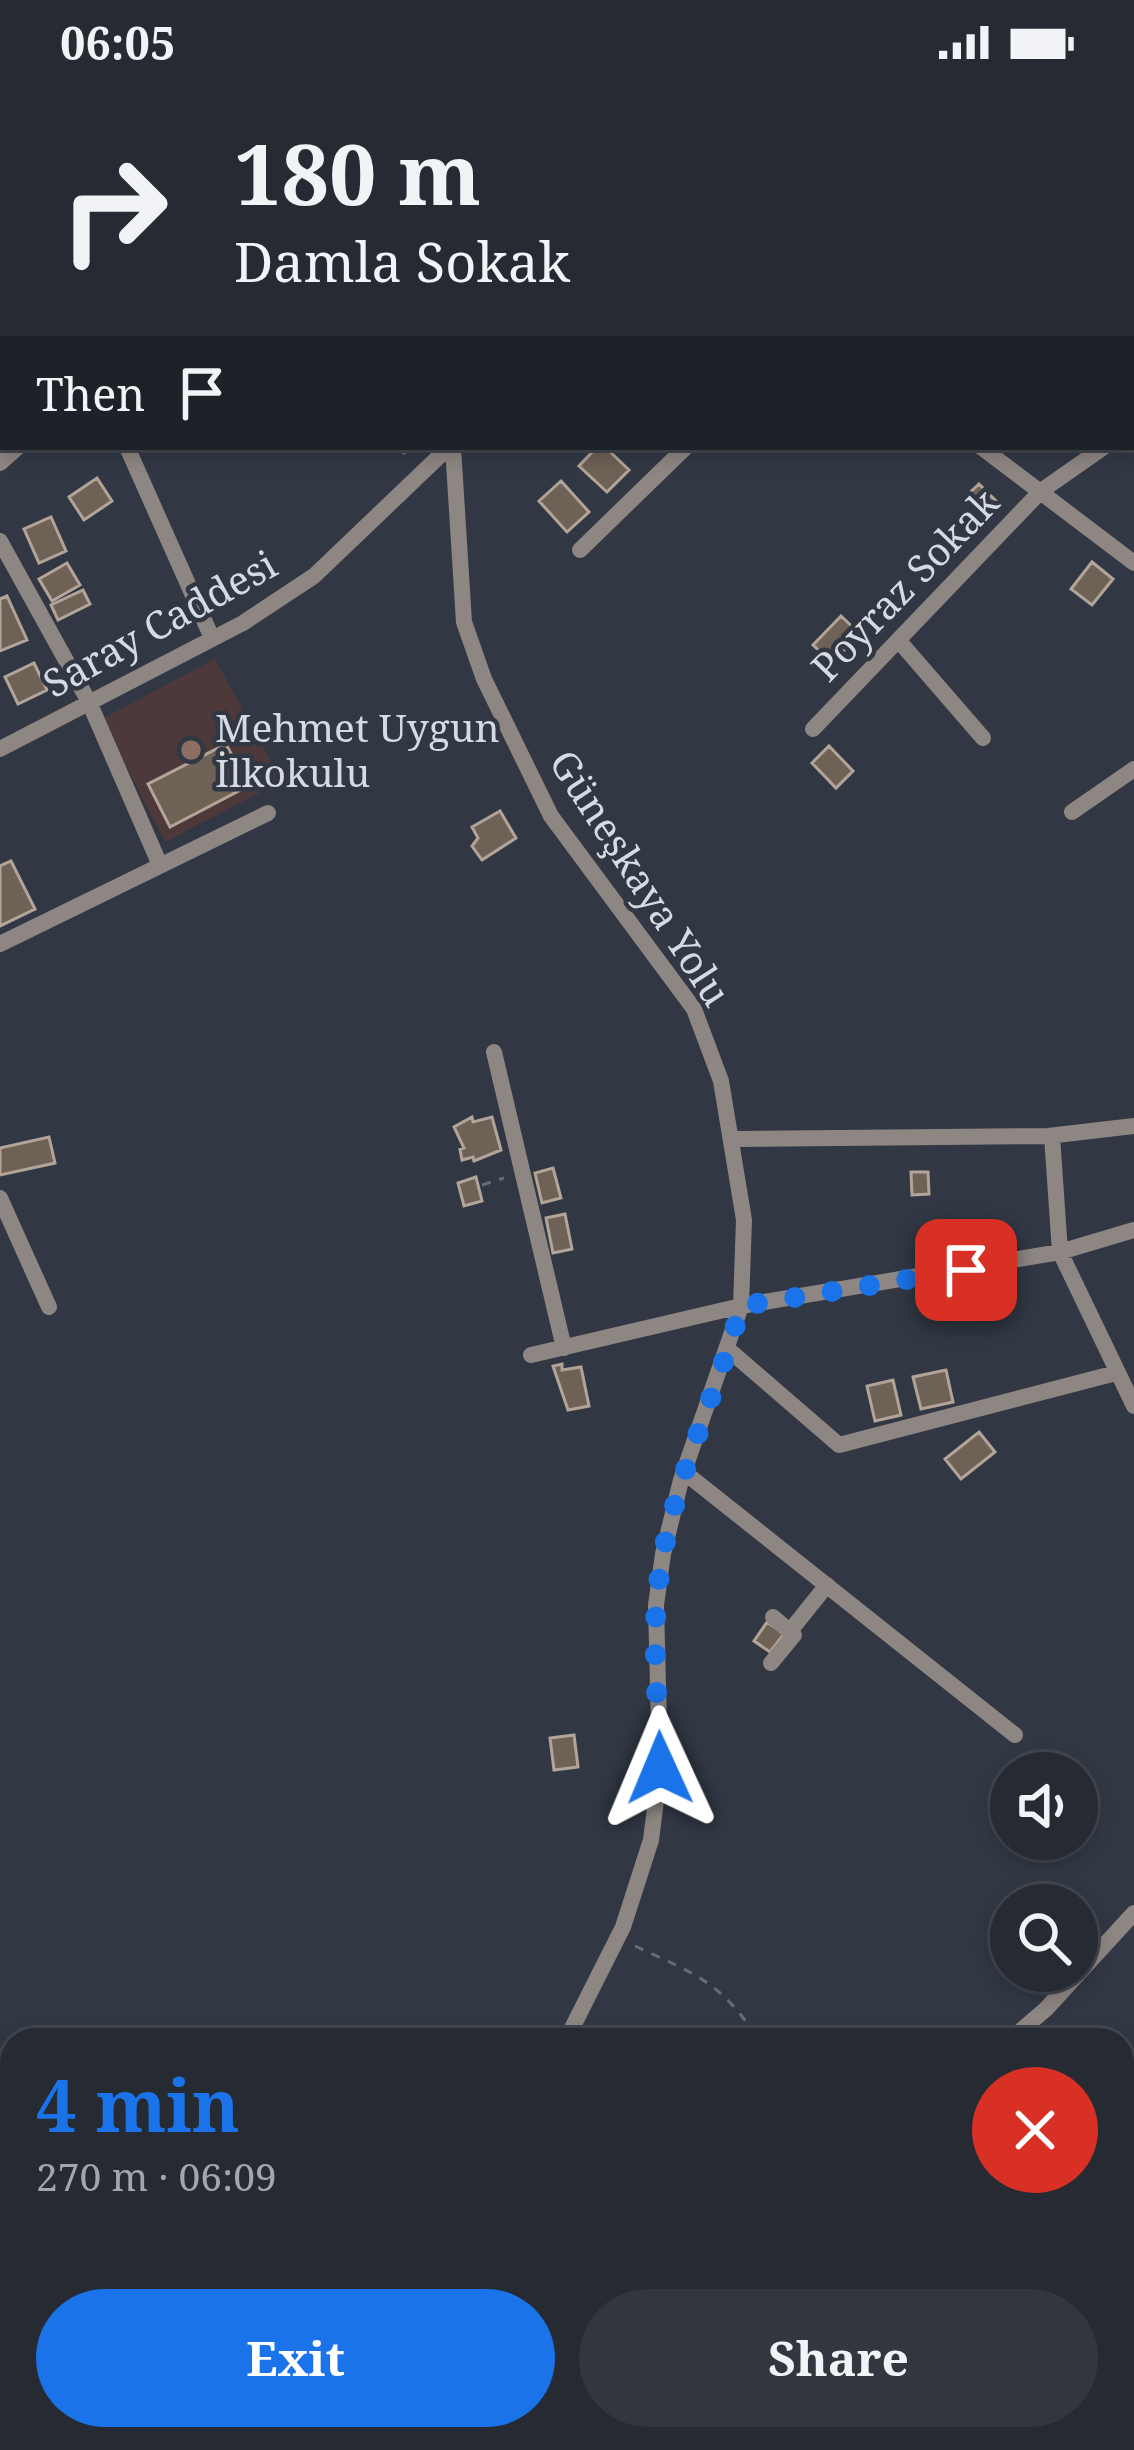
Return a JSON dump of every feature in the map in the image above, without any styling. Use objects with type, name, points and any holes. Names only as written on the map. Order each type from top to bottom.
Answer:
[{"type":"street","points":[[128,450],[212,638]]},
{"type":"street","name":"Saray Caddesi","points":[[0,749],[212,638],[314,576],[448,450]]},
{"type":"street","name":"Güneşkaya Yolu","points":[[451,450],[464,622],[484,679],[550,816],[694,1009],[721,1082],[744,1220],[741,1306],[684,1472],[663,1554],[656,1605],[660,1768],[652,1840],[617,1937],[572,2028]]},
{"type":"street","points":[[580,550],[683,450]]},
{"type":"street","points":[[985,450],[1134,563]]},
{"type":"street","name":"Poyraz Sokak","points":[[813,729],[1041,491],[1100,450]]},
{"type":"street","points":[[0,541],[89,702],[160,865]]},
{"type":"street","points":[[899,641],[983,737]]},
{"type":"street","points":[[1072,812],[1134,769]]},
{"type":"street","points":[[0,944],[268,813]]},
{"type":"street","points":[[494,1052],[564,1348]]},
{"type":"street","points":[[732,1139],[1052,1136],[1134,1126]]},
{"type":"street","points":[[1052,1136],[1060,1252],[1134,1406]]},
{"type":"street","points":[[0,1198],[49,1307]]},
{"type":"street","points":[[531,1355],[741,1306],[1060,1252],[1134,1230]]},
{"type":"street","points":[[729,1350],[839,1445],[1116,1373]]},
{"type":"street","points":[[684,1472],[1016,1735]]},
{"type":"street","points":[[790,1631],[827,1586]]},
{"type":"street","points":[[771,1663],[794,1635],[773,1617]]},
{"type":"street","points":[[1023,2028],[1134,1913]]},
{"type":"path","points":[[402,450],[409,460]]},
{"type":"path","points":[[482,1185],[523,1173]]},
{"type":"path","points":[[617,1937],[710,1980],[751,2028]]},
{"type":"shaded area","name":"Mehmet Uygun İlkokulu","points":[[215,659],[282,781],[165,842],[102,719]]},
{"type":"building","points":[[594,450],[608,450],[629,470],[607,492],[579,466]]},
{"type":"building","points":[[97,478],[112,501],[84,520],[69,497]]},
{"type":"building","points":[[561,481],[589,512],[567,532],[539,501]]},
{"type":"building","points":[[979,484],[997,502],[982,516],[964,498]]},
{"type":"building","points":[[51,517],[66,551],[39,563],[24,529]]},
{"type":"building","points":[[1092,562],[1113,579],[1092,605],[1071,589]]},
{"type":"building","points":[[67,563],[80,585],[52,601],[39,579]]},
{"type":"building","points":[[83,590],[90,604],[58,620],[51,605]]},
{"type":"building","points":[[7,596],[27,640],[0,651],[0,599]]},
{"type":"building","points":[[841,616],[860,634],[832,663],[813,645]]},
{"type":"building","points":[[34,663],[47,690],[18,704],[5,677]]},
{"type":"building","points":[[226,744],[248,786],[170,827],[148,784]]},
{"type":"building","points":[[829,746],[853,771],[836,788],[812,763]]},
{"type":"building","points":[[500,811],[516,838],[482,860],[472,846],[478,838],[472,827]]},
{"type":"building","points":[[11,861],[35,909],[0,926],[0,866]]},
{"type":"building","points":[[472,1117],[473,1122],[492,1117],[501,1150],[474,1161],[473,1157],[462,1160],[460,1149],[464,1148],[454,1127]]},
{"type":"building","points":[[49,1137],[55,1163],[0,1175],[0,1148]]},
{"type":"building","points":[[553,1168],[561,1198],[542,1203],[535,1173]]},
{"type":"building","points":[[911,1172],[928,1172],[929,1194],[912,1195]]},
{"type":"building","points":[[476,1177],[482,1201],[464,1206],[458,1183]]},
{"type":"building","points":[[565,1214],[572,1249],[553,1253],[546,1218]]},
{"type":"building","points":[[562,1364],[562,1370],[581,1367],[589,1406],[568,1410],[553,1366]]},
{"type":"building","points":[[946,1370],[953,1402],[921,1409],[913,1377]]},
{"type":"building","points":[[893,1380],[901,1415],[875,1421],[867,1386]]},
{"type":"building","points":[[979,1432],[995,1452],[961,1479],[945,1459]]},
{"type":"building","points":[[767,1622],[784,1634],[770,1652],[754,1641]]},
{"type":"building","points":[[574,1735],[578,1767],[554,1770],[550,1738]]},
{"type":"place","name":"Mehmet Uygun İlkokulu","points":[[191,750]]},
{"type":"route","points":[[660,1768],[656,1605],[663,1554],[681,1480],[741,1306],[966,1270]]}]
